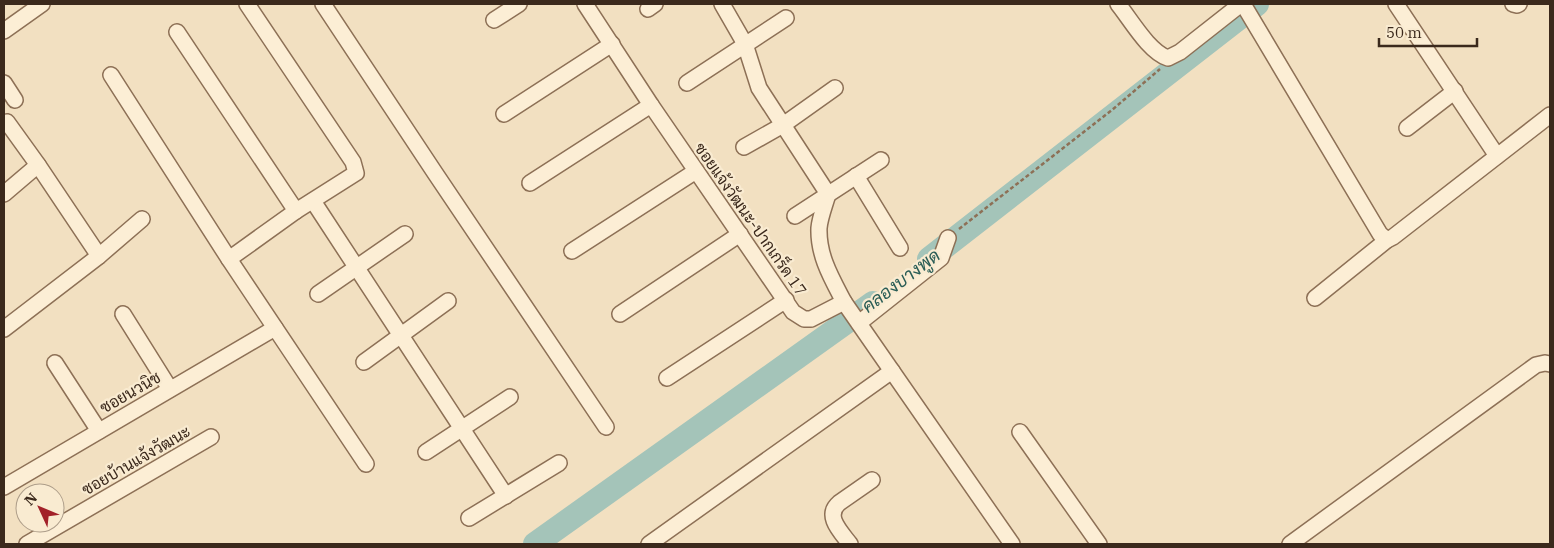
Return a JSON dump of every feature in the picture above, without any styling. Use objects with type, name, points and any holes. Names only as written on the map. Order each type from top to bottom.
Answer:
[{"type":"street","points":[[4,31],[42,4]]},
{"type":"street","points":[[229,258],[296,210],[356,173],[352,162],[247,4]]},
{"type":"street","points":[[323,4],[606,428]]},
{"type":"street","points":[[494,20],[519,4]]},
{"type":"street","name":"ซอยแจ้งวัฒนะ-ปากเกร็ด 17","points":[[585,4],[651,105],[794,312],[804,319],[853,315]]},
{"type":"street","points":[[722,4],[745,44],[759,88],[828,194],[819,228],[826,268],[853,315],[1012,544]]},
{"type":"street","points":[[1118,4],[1156,52],[1168,58],[1245,9],[1380,234],[1387,240]]},
{"type":"street","points":[[1396,4],[1497,156]]},
{"type":"street","points":[[1513,4],[1518,4]]},
{"type":"street","points":[[687,83],[786,18]]},
{"type":"street","points":[[177,32],[296,210]]},
{"type":"street","points":[[504,114],[612,44]]},
{"type":"street","points":[[110,75],[366,464]]},
{"type":"street","points":[[4,83],[15,100]]},
{"type":"street","points":[[744,147],[783,124],[835,88]]},
{"type":"street","points":[[1408,128],[1455,91]]},
{"type":"street","points":[[530,183],[651,105]]},
{"type":"street","points":[[1315,298],[1387,240],[1550,115]]},
{"type":"street","points":[[7,122],[38,164],[99,256]]},
{"type":"street","points":[[795,216],[881,160]]},
{"type":"street","points":[[4,194],[38,164]]},
{"type":"street","points":[[572,251],[696,171]]},
{"type":"street","points":[[856,176],[900,248]]},
{"type":"street","points":[[313,201],[506,496]]},
{"type":"street","points":[[4,328],[99,256],[142,218]]},
{"type":"street","points":[[318,294],[404,234]]},
{"type":"street","points":[[620,314],[740,234]]},
{"type":"street","points":[[853,315],[941,258],[948,238]]},
{"type":"street","points":[[667,378],[786,300]]},
{"type":"street","points":[[364,362],[448,302]]},
{"type":"street","points":[[123,314],[170,389]]},
{"type":"street","name":"ซอยนวนิช","points":[[4,487],[275,328]]},
{"type":"street","points":[[55,363],[98,431]]},
{"type":"street","points":[[1290,544],[1536,365],[1550,364]]},
{"type":"street","points":[[649,544],[892,371]]},
{"type":"street","points":[[426,452],[510,397]]},
{"type":"street","points":[[1020,432],[1099,544]]},
{"type":"street","name":"ซอยบ้านแจ้งวัฒนะ","points":[[27,544],[211,437]]},
{"type":"street","points":[[469,518],[559,463]]},
{"type":"street","points":[[850,544],[833,519],[832,512],[834,507],[872,480]]},
{"type":"path","points":[[948,238],[1112,110],[1156,73],[1168,58]]},
{"type":"waterway","name":"คลองบางพูด","points":[[929,259],[1257,4]]},
{"type":"waterway","name":"คลองบางพูด","points":[[535,544],[873,303]]}]
